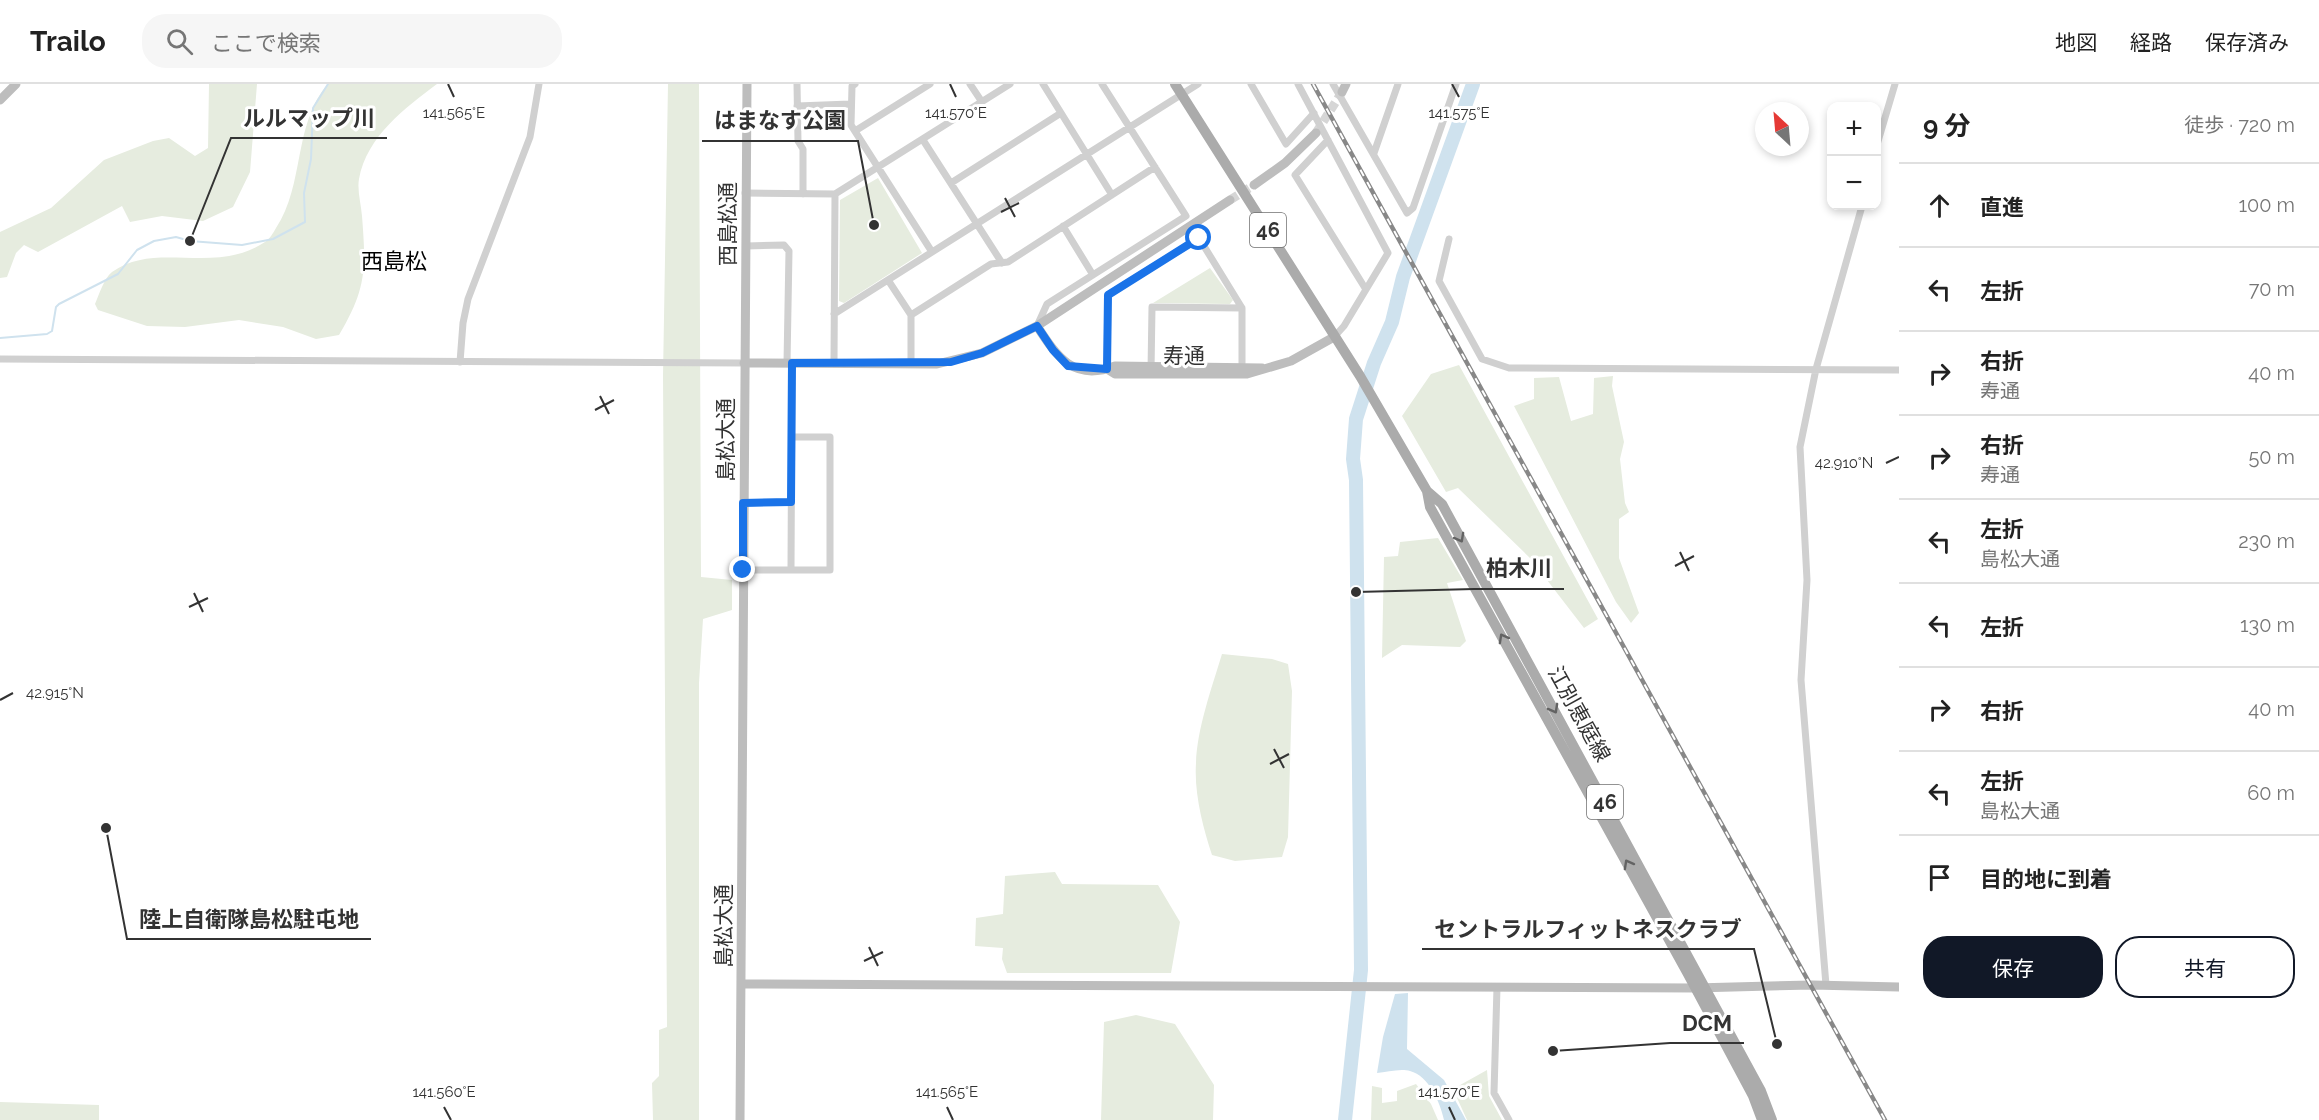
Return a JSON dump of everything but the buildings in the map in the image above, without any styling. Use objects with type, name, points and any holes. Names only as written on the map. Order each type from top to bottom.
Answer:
[{"type":"main road","name":"江別恵庭線","points":[[1175,84],[1384,416],[1427,491],[1430,507],[1761,1091],[1772,1120]]},
{"type":"main road","name":"江別恵庭線","points":[[1700,987],[1753,1096],[1762,1120]]},
{"type":"street","points":[[0,100],[16,84]]},
{"type":"street","points":[[460,362],[468,299],[530,137],[539,84]]},
{"type":"street","name":"西島松通","points":[[744,363],[747,84]]},
{"type":"street","points":[[797,84],[798,141],[803,149],[803,194]]},
{"type":"street","points":[[855,84],[852,86],[850,104],[851,125],[932,252]]},
{"type":"street","points":[[855,131],[930,84]]},
{"type":"street","points":[[970,84],[982,102]]},
{"type":"street","points":[[745,193],[835,194],[1010,84]]},
{"type":"street","points":[[1043,84],[1112,195]]},
{"type":"street","points":[[1037,326],[1047,304],[1186,216],[1102,84]]},
{"type":"street","points":[[834,314],[1198,84]]},
{"type":"street","points":[[1251,84],[1286,144],[1314,113]]},
{"type":"street","points":[[1298,84],[1388,253],[1344,326],[1334,337]]},
{"type":"street","points":[[1333,84],[1407,213],[1413,208],[1456,84]]},
{"type":"street","points":[[1374,153],[1398,84]]},
{"type":"street","points":[[1881,131],[1895,84]]},
{"type":"street","points":[[797,106],[850,104]]},
{"type":"street","points":[[951,183],[1061,113]]},
{"type":"street","points":[[1254,185],[1285,163],[1316,133]]},
{"type":"street","points":[[923,140],[1002,263]]},
{"type":"street","points":[[1328,140],[1295,175],[1365,288]]},
{"type":"street","points":[[911,315],[991,264],[1002,263],[1063,226],[1155,167]]},
{"type":"street","points":[[834,364],[835,194]]},
{"type":"street","points":[[0,359],[834,364],[951,362],[982,353],[1037,326],[1230,200]]},
{"type":"street","points":[[1826,985],[1801,680],[1807,580],[1800,447],[1816,369],[1861,210]]},
{"type":"street","points":[[1063,226],[1093,275]]},
{"type":"street","points":[[1107,369],[1108,295],[1199,238],[1242,308],[1242,370]]},
{"type":"street","points":[[1449,240],[1439,281],[1482,359],[1509,368],[1899,370]]},
{"type":"street","points":[[746,246],[784,245],[789,251],[792,437],[791,569]]},
{"type":"street","points":[[888,280],[911,315],[911,364]]},
{"type":"street","points":[[1151,370],[1152,307],[1242,308]]},
{"type":"street","name":"寿通","points":[[1037,326],[1053,350],[1068,366],[1107,369],[1115,374],[1151,370],[1262,368],[1291,361],[1334,337]]},
{"type":"street","name":"島松大通","points":[[740,1120],[744,363]]},
{"type":"street","points":[[743,570],[830,570],[830,437],[792,437]]},
{"type":"street","points":[[743,503],[791,502]]},
{"type":"street","points":[[741,984],[1370,987],[1826,985],[1899,987]]},
{"type":"street","points":[[1497,987],[1494,1093],[1509,1120]]},
{"type":"shaded area","points":[[209,84],[257,84],[250,172],[233,207],[203,221],[162,216],[130,222],[122,206],[38,252],[24,245],[16,253],[7,277],[0,278],[0,232],[51,208],[104,160],[153,141],[169,138],[195,156],[208,148]]},
{"type":"shaded area","points":[[328,84],[437,84],[389,124],[370,149],[363,164],[359,179],[359,192],[364,264],[360,290],[339,335],[316,339],[283,327],[239,320],[185,327],[147,326],[98,310],[95,304],[107,278],[112,272],[129,263],[166,257],[226,257],[246,252],[265,242],[274,232],[285,211],[309,117]]},
{"type":"shaded area","points":[[668,84],[699,84],[701,577],[732,580],[732,610],[703,619],[699,683],[699,1120],[653,1120],[652,1083],[659,1076],[659,1030],[667,1027],[663,376]]},
{"type":"shaded area","points":[[878,178],[922,253],[844,303],[839,301],[840,200]]},
{"type":"shaded area","points":[[1210,268],[1233,300],[1230,304],[1153,303]]},
{"type":"shaded area","points":[[1459,365],[1598,619],[1584,628],[1530,558],[1458,488],[1446,492],[1402,416],[1431,374]]},
{"type":"shaded area","points":[[1613,376],[1612,386],[1624,442],[1620,459],[1625,503],[1629,512],[1619,519],[1619,558],[1639,613],[1631,623],[1616,602],[1514,406],[1534,399],[1534,378],[1559,377],[1571,421],[1593,414],[1594,378]]},
{"type":"shaded area","points":[[1438,538],[1463,580],[1447,583],[1466,641],[1460,647],[1402,645],[1382,658],[1384,557],[1398,556],[1400,542]]},
{"type":"shaded area","points":[[1222,654],[1272,659],[1288,664],[1292,691],[1288,837],[1282,857],[1235,861],[1212,855],[1202,822],[1196,775],[1197,750],[1202,722]]},
{"type":"shaded area","points":[[1055,872],[1062,884],[1158,885],[1180,922],[1171,973],[1007,973],[1002,959],[1003,948],[975,946],[976,918],[1003,914],[1005,876]]},
{"type":"shaded area","points":[[1136,1015],[1175,1024],[1214,1085],[1213,1120],[1101,1120],[1104,1022]]},
{"type":"shaded area","points":[[1487,1070],[1489,1096],[1502,1120],[1467,1120],[1453,1089]]},
{"type":"shaded area","points":[[1416,1084],[1431,1104],[1438,1120],[1371,1120],[1372,1086],[1382,1088],[1382,1103],[1397,1101],[1397,1091]]},
{"type":"shaded area","points":[[0,1102],[99,1105],[99,1120],[0,1120]]},
{"type":"water","points":[[1408,993],[1407,1049],[1444,1080],[1466,1120],[1444,1120],[1433,1091],[1417,1074],[1402,1070],[1377,1073],[1383,1037],[1395,994]]},
{"type":"waterway","points":[[0,338],[47,334],[52,331],[56,307],[59,304],[118,274],[137,250],[154,241],[176,237],[190,241],[242,245],[273,239],[305,222],[304,193],[311,159],[313,108],[328,84]]},
{"type":"waterway","points":[[1345,1120],[1361,970],[1356,480],[1353,459],[1356,419],[1374,363],[1392,322],[1403,277],[1473,84]]},
{"type":"tunnel","points":[[1316,133],[1342,92]]},
{"type":"tunnel","points":[[1230,200],[1254,185]]},
{"type":"railway","points":[[1313,84],[1885,1120]]},
{"type":"place","name":"はまなす公園","points":[[874,225]]},
{"type":"place","name":"ルルマップ川","points":[[190,241]]},
{"type":"place","name":"柏木川","points":[[1356,592]]},
{"type":"place","name":"陸上自衛隊島松駐屯地","points":[[106,828]]},
{"type":"place","name":"セントラルフィットネスクラブ","points":[[1777,1044]]},
{"type":"place","name":"DCM","points":[[1553,1051]]},
{"type":"district","name":"西島松","points":[[394,261]]},
{"type":"route","points":[[743,570],[743,503],[791,502],[792,363],[937,364],[951,362],[982,353],[1037,326],[1062,362],[1068,366],[1076,369],[1107,369],[1108,295],[1199,238]]}]
